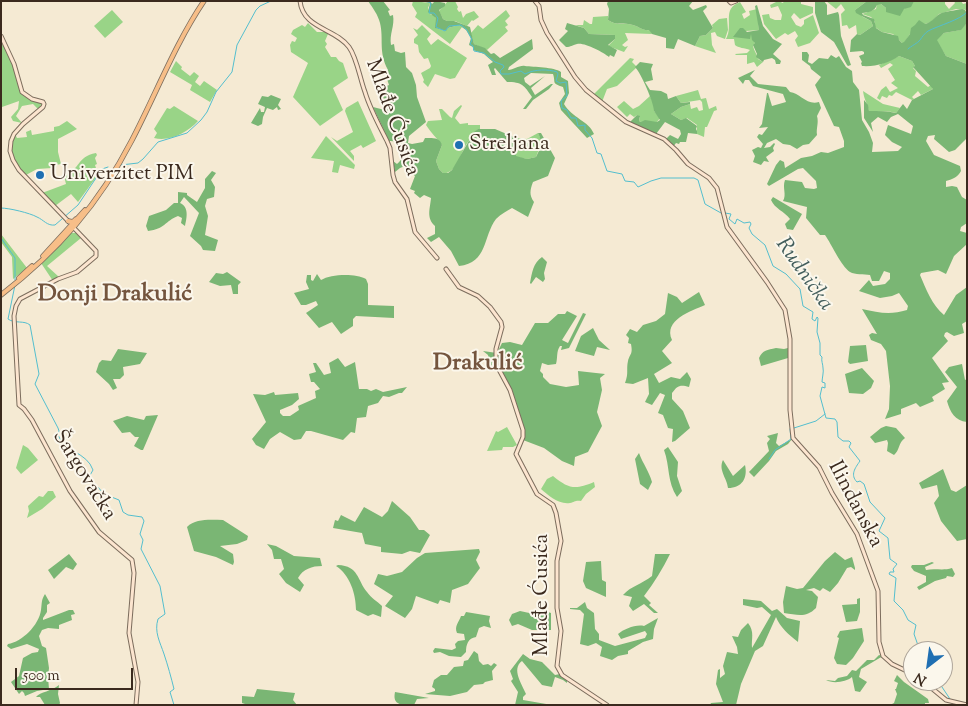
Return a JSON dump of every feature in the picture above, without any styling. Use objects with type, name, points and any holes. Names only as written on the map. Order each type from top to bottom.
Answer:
[{"type":"main road","points":[[1,294],[34,264],[86,209],[111,173],[131,138],[178,41],[203,1]]},
{"type":"main road","points":[[71,225],[118,166],[203,1]]},
{"type":"street","name":"Mlađe Ćusića","points":[[300,1],[303,12],[314,24],[346,44],[351,51],[365,94],[390,148],[395,182],[407,199],[415,232],[437,258]]},
{"type":"street","name":"Ilindanska","points":[[535,1],[539,6],[540,18],[546,33],[584,87],[626,122],[664,139],[689,165],[709,178],[719,192],[730,234],[756,266],[784,308],[790,339],[789,384],[791,428],[794,439],[818,466],[857,534],[878,591],[879,642],[882,652],[889,662],[903,669]]},
{"type":"street","points":[[1,36],[19,77],[22,92],[32,99],[43,102],[44,105],[14,134],[10,143],[12,157],[19,170],[71,225]]},
{"type":"street","name":"Šargovačka","points":[[71,225],[96,251],[95,258],[76,273],[58,279],[20,299],[16,306],[14,322],[19,405],[32,420],[66,485],[99,532],[129,558],[133,564],[134,574],[129,633],[138,682],[136,705]]},
{"type":"street","name":"Mlađe Ćusića","points":[[446,269],[459,287],[478,296],[490,307],[501,322],[502,327],[496,349],[496,364],[510,390],[523,430],[523,437],[516,454],[537,494],[553,505],[560,532],[561,544],[557,561],[557,608],[562,631],[558,668],[566,677],[607,705]]},
{"type":"street","points":[[934,691],[952,702],[967,705]]},
{"type":"green space","points":[[368,1],[383,1],[390,10],[388,11],[390,16],[393,15],[391,45],[394,44],[395,51],[405,52],[406,67],[412,73],[416,85],[417,97],[426,122],[409,136],[408,143],[423,142],[425,138],[435,138],[441,142],[442,145],[436,161],[443,173],[448,173],[452,170],[474,132],[478,129],[495,129],[516,138],[516,156],[527,159],[536,157],[541,145],[538,133],[541,133],[555,158],[548,176],[533,182],[530,192],[534,202],[528,217],[512,208],[496,219],[480,254],[468,264],[459,266],[451,251],[439,237],[431,242],[427,238],[435,234],[435,226],[430,220],[431,198],[424,195],[420,198],[414,193],[415,191],[410,189],[415,176],[405,166],[395,172],[393,161],[397,164],[404,152],[401,145],[394,141],[389,141],[373,107],[385,110],[386,104],[380,89],[389,85],[385,73],[388,70],[383,57],[380,23],[377,14]]},
{"type":"green space","points":[[413,1],[430,3],[428,8],[431,15],[434,15],[436,18],[436,28],[445,31],[448,28],[459,25],[462,27],[450,44],[415,17],[417,13],[412,5]]},
{"type":"green space","points":[[420,1],[430,1],[432,4],[435,1],[445,3],[445,6],[439,10],[443,19],[470,27],[474,44],[485,48],[491,54],[494,53],[500,58],[532,39],[533,49],[509,67],[508,70],[523,66],[549,68],[561,72],[561,77],[568,81],[569,93],[564,104],[594,134],[587,138],[561,110],[559,103],[565,94],[563,87],[555,82],[553,74],[531,73],[524,78],[525,82],[530,86],[545,76],[531,88],[535,95],[553,84],[533,100],[526,109],[523,109],[532,97],[525,87],[507,82],[495,68],[496,75],[492,75],[488,65],[493,62],[484,54],[473,50],[473,47],[469,45],[471,38],[466,30],[459,25],[448,28],[446,31],[435,28],[436,18],[428,12],[430,3]]},
{"type":"green space","points":[[448,1],[455,1],[457,9],[459,12],[461,11],[463,18],[466,14],[474,11],[479,17],[472,20],[467,26],[443,19],[439,11]]},
{"type":"green space","points":[[608,1],[693,1],[689,6],[693,10],[706,5],[707,7],[703,11],[713,28],[706,35],[700,36],[695,46],[678,39],[674,49],[666,48],[666,38],[633,25],[614,23],[608,20]]},
{"type":"green space","points":[[778,1],[783,3],[784,1],[801,1],[801,4],[813,7],[813,13],[800,19],[794,13],[791,17],[796,25],[801,27],[804,24],[804,20],[813,15],[819,33],[810,43],[798,47],[795,40],[798,36],[795,31],[788,35],[785,33],[776,39],[764,24],[762,15],[769,14],[770,18],[781,20],[782,15],[778,6],[771,8],[770,5]]},
{"type":"green space","points":[[815,1],[824,1],[827,5],[827,15],[838,12],[841,36],[851,65],[847,65],[834,42],[821,32],[815,13]]},
{"type":"green space","points":[[826,1],[867,1],[855,10],[871,21],[873,26],[860,35],[857,34],[856,25],[849,29],[847,25],[842,26],[841,14],[845,10],[841,4],[836,9]]},
{"type":"green space","points":[[867,1],[914,1],[911,7],[904,9],[900,16],[886,12],[886,8],[881,4],[871,11],[862,13],[874,19],[876,28],[882,32],[898,36],[902,43],[910,34],[911,28],[919,20],[925,24],[941,13],[962,9],[965,10],[967,17],[967,23],[961,30],[944,33],[937,40],[946,56],[967,64],[967,138],[955,150],[949,152],[934,139],[935,135],[928,136],[926,141],[934,155],[960,166],[960,173],[946,181],[946,187],[957,187],[962,197],[967,200],[967,223],[961,227],[960,231],[967,233],[967,244],[954,256],[946,274],[938,270],[921,273],[920,275],[933,302],[944,315],[956,295],[967,287],[967,321],[962,324],[964,333],[954,336],[947,332],[945,333],[944,336],[948,341],[932,358],[949,382],[942,383],[945,389],[932,397],[934,401],[920,407],[916,403],[901,409],[901,414],[885,419],[889,409],[890,386],[886,351],[881,344],[871,340],[869,335],[872,333],[877,334],[862,309],[890,313],[907,310],[908,306],[899,293],[880,298],[859,291],[869,280],[873,286],[885,284],[890,279],[890,273],[884,271],[879,281],[872,281],[870,275],[850,272],[840,260],[825,235],[820,235],[806,218],[807,207],[783,201],[785,196],[785,180],[802,182],[805,188],[817,188],[816,181],[803,168],[769,186],[767,184],[780,160],[784,162],[785,168],[801,158],[821,152],[828,153],[844,147],[839,127],[834,126],[815,85],[821,77],[802,60],[802,52],[807,52],[809,55],[808,62],[812,64],[819,58],[828,59],[831,55],[836,58],[839,56],[846,67],[852,71],[853,82],[859,90],[862,120],[873,143],[872,152],[898,151],[902,147],[892,142],[885,135],[888,125],[911,134],[913,126],[898,114],[891,117],[887,122],[878,117],[871,123],[873,132],[864,118],[864,100],[868,105],[869,111],[896,113],[903,104],[907,109],[912,100],[933,89],[913,67],[915,66],[912,61],[899,56],[882,64],[862,66],[859,56],[864,54],[864,52],[850,52],[851,40],[857,34],[860,35],[873,26],[871,21],[856,13],[855,10]]},
{"type":"green space","points":[[914,1],[945,1],[949,9],[955,3],[954,1],[961,1],[963,4],[967,3],[967,11],[956,9],[939,14],[931,22],[910,34],[904,43],[893,34],[882,32],[875,27],[875,22],[871,17],[862,14],[876,9],[877,4],[881,4],[886,8],[886,12],[904,9]]},
{"type":"green space","points":[[740,2],[746,12],[742,14],[744,19],[750,15],[749,11],[757,9],[759,30],[746,31],[744,38],[750,38],[750,34],[752,34],[755,43],[754,49],[758,59],[763,62],[757,67],[754,62],[747,64],[747,55],[735,54],[747,53],[750,50],[736,46],[734,39],[726,39],[729,28],[729,13],[734,5]]},
{"type":"green space","points":[[757,5],[763,26],[773,39],[782,44],[773,54],[781,61],[780,64],[776,64],[772,58],[763,62],[756,57],[757,54],[753,45],[755,43],[752,40],[751,34],[750,39],[733,37],[740,28],[747,32],[759,30],[755,6]]},
{"type":"green space","points":[[112,10],[123,22],[105,38],[94,26]]},
{"type":"green space","points":[[506,10],[510,16],[505,21],[508,25],[505,27],[508,31],[487,50],[474,44],[471,33],[478,25],[483,29]]},
{"type":"green space","points":[[608,16],[608,20],[611,22],[630,24],[650,30],[652,34],[625,33],[628,40],[622,45],[628,46],[624,52],[608,46],[615,39],[615,35],[589,34],[584,28],[575,25],[583,25],[584,20],[592,24],[593,17]]},
{"type":"green space","points":[[727,18],[728,30],[725,39],[717,36],[715,32],[711,33],[712,45],[716,53],[695,46],[700,36],[706,35],[713,28],[712,25],[719,19]]},
{"type":"green space","points":[[308,23],[317,32],[328,34],[325,47],[331,57],[336,57],[343,63],[348,78],[333,88],[343,110],[320,126],[293,97],[308,63],[291,52],[290,45],[297,38],[291,34],[293,30],[302,25],[305,27]]},
{"type":"green space","points":[[567,23],[584,28],[589,34],[615,35],[615,39],[608,45],[617,50],[614,57],[610,55],[609,57],[584,44],[566,47],[559,40],[568,31],[565,29]]},
{"type":"green space","points":[[967,23],[967,64],[946,56],[936,40],[944,33],[960,30]]},
{"type":"green space","points":[[422,25],[431,34],[427,39],[431,45],[438,39],[467,58],[455,78],[450,79],[435,74],[428,87],[423,82],[421,73],[431,66],[428,58],[424,59],[419,52],[418,45],[414,43],[414,39],[418,35],[413,28],[417,30]]},
{"type":"green space","points":[[4,44],[18,77],[21,92],[24,96],[42,104],[38,109],[33,104],[22,106],[16,116],[22,123],[13,121],[11,117],[18,109],[19,101],[2,107],[1,105],[1,46]]},
{"type":"green space","points":[[899,56],[912,61],[915,66],[913,68],[916,71],[915,76],[928,87],[931,85],[933,89],[921,95],[918,91],[912,97],[914,99],[912,100],[896,92],[887,98],[882,96],[880,100],[877,98],[881,90],[886,86],[890,92],[898,88],[891,83],[895,80],[888,69],[893,65],[890,63],[881,68],[879,65]]},
{"type":"green space","points":[[630,58],[634,59],[632,62],[636,68],[617,86],[607,89],[602,102],[593,95]]},
{"type":"green space","points":[[176,61],[182,67],[181,69],[190,76],[194,72],[199,76],[195,82],[200,86],[204,81],[217,90],[210,102],[190,90],[192,85],[170,72]]},
{"type":"green space","points":[[640,62],[653,64],[651,69],[653,80],[645,82],[650,90],[661,91],[667,94],[668,99],[676,96],[681,103],[690,102],[690,104],[681,107],[671,114],[681,120],[686,118],[697,126],[697,134],[688,133],[686,142],[676,143],[673,147],[666,139],[670,135],[678,139],[681,134],[680,130],[665,122],[656,134],[629,123],[637,115],[640,116],[639,121],[641,122],[645,120],[657,122],[660,120],[654,111],[644,81],[635,67]]},
{"type":"green space","points":[[755,70],[750,76],[758,84],[786,87],[790,92],[807,101],[819,102],[821,108],[817,116],[817,135],[809,144],[797,149],[783,144],[776,139],[767,143],[764,148],[775,144],[774,151],[766,157],[769,162],[764,161],[761,165],[753,162],[755,156],[752,150],[758,147],[761,148],[763,144],[757,137],[759,134],[762,135],[768,127],[759,128],[762,124],[767,93],[772,106],[786,102],[783,94],[753,86],[749,80],[745,80],[743,84],[738,78]]},
{"type":"green space","points":[[698,90],[701,99],[706,98],[709,109],[716,106],[717,110],[714,111],[707,127],[705,127],[704,137],[697,134],[697,125],[687,118],[681,120],[671,114],[681,107],[690,104],[691,109],[697,107],[699,111],[703,110],[700,100],[681,103],[676,96]]},
{"type":"green space","points":[[863,91],[883,104],[900,108],[896,113],[869,111]]},
{"type":"green space","points":[[271,95],[281,99],[278,105],[281,109],[278,110],[277,107],[273,110],[267,108],[262,124],[258,126],[251,123],[260,108],[261,112],[264,112],[265,107],[258,104],[262,96],[268,97]]},
{"type":"green space","points":[[650,96],[654,105],[654,111],[660,118],[657,122],[641,122],[639,121],[640,117],[637,115],[634,117],[630,114],[627,117],[617,107],[624,101],[633,109]]},
{"type":"green space","points":[[358,101],[376,141],[363,148],[361,145],[350,151],[354,156],[354,161],[331,137],[337,141],[353,132],[345,111],[346,108]]},
{"type":"green space","points":[[461,105],[455,118],[460,124],[480,125],[480,129],[467,143],[456,166],[444,174],[439,169],[436,161],[442,145],[426,125],[428,121],[442,120],[439,109],[442,109],[452,118],[454,111]]},
{"type":"green space","points":[[174,106],[198,121],[178,136],[166,139],[154,138],[157,133],[154,129],[167,108],[170,109]]},
{"type":"green space","points":[[67,121],[77,129],[58,139],[58,152],[61,164],[51,166],[52,168],[37,169],[26,175],[13,156],[12,146],[15,134],[17,138],[27,137],[26,132],[31,130],[32,135],[54,131],[54,127]]},
{"type":"green space","points":[[538,133],[542,141],[536,157],[527,159],[516,157],[516,138],[527,139]]},
{"type":"green space","points":[[326,136],[355,165],[354,169],[340,165],[338,173],[332,172],[334,161],[311,158]]},
{"type":"green space","points":[[96,153],[96,168],[91,170],[97,176],[78,202],[71,194],[55,206],[42,193],[66,184],[64,176],[73,170],[85,157]]},
{"type":"green space","points":[[212,171],[216,173],[211,180],[215,187],[214,197],[207,199],[205,206],[208,216],[205,235],[218,240],[215,251],[203,250],[190,236],[199,213],[184,197],[180,203],[186,210],[185,226],[181,223],[182,218],[178,216],[158,229],[148,231],[146,226],[149,216],[166,210],[174,203],[178,203],[178,192],[187,193],[197,202],[205,188],[205,179]]},
{"type":"green space","points":[[773,197],[802,214],[793,230],[787,229],[785,224],[790,219],[773,203],[771,200]]},
{"type":"green space","points":[[71,233],[76,233],[81,238],[47,266],[59,277],[53,281],[41,263]]},
{"type":"green space","points":[[1,234],[27,268],[13,279],[12,257],[1,242]]},
{"type":"green space","points":[[542,257],[547,262],[544,273],[545,279],[543,282],[536,277],[531,284],[533,268]]},
{"type":"green space","points":[[227,272],[241,282],[238,285],[238,294],[233,294],[231,285],[220,286],[209,282],[216,273],[223,274]]},
{"type":"green space","points":[[317,274],[321,280],[331,276],[343,275],[366,279],[368,284],[368,305],[394,306],[394,318],[356,316],[353,319],[353,326],[341,334],[332,322],[319,328],[306,313],[318,305],[316,301],[301,305],[294,293],[309,289],[306,282],[307,275],[311,275],[311,280],[313,281]]},
{"type":"green space","points":[[699,292],[705,305],[686,313],[671,327],[672,340],[662,351],[672,363],[654,374],[659,383],[671,377],[680,379],[687,372],[691,379],[689,387],[679,386],[672,393],[672,399],[683,411],[690,428],[672,442],[673,429],[668,428],[663,415],[658,413],[665,395],[660,393],[652,405],[645,402],[649,394],[648,378],[633,384],[625,383],[628,361],[632,350],[631,344],[628,343],[629,338],[626,335],[630,329],[637,332],[643,325],[656,321],[665,314],[668,293],[677,297],[682,303]]},
{"type":"green space","points":[[567,311],[577,316],[562,340],[568,343],[583,313],[586,314],[569,348],[561,350],[562,346],[560,346],[556,364],[548,365],[542,363],[540,371],[543,377],[550,384],[566,387],[579,385],[578,371],[605,374],[600,378],[602,390],[597,412],[602,426],[588,452],[575,457],[574,466],[562,461],[544,448],[523,440],[516,411],[504,378],[494,364],[490,366],[488,355],[483,351],[497,353],[502,343],[510,342],[522,345],[535,323],[548,323],[558,314],[565,314]]},
{"type":"green space","points":[[593,328],[599,340],[610,350],[597,347],[594,356],[575,351],[581,336]]},
{"type":"green space","points":[[866,345],[868,361],[850,364],[848,362],[850,346]]},
{"type":"green space","points":[[776,348],[788,348],[788,358],[761,366],[759,358],[762,353]]},
{"type":"green space","points":[[118,349],[147,353],[140,364],[123,367],[124,375],[120,379],[113,379],[117,388],[113,390],[96,372],[99,363],[102,360],[111,361]]},
{"type":"green space","points":[[338,358],[345,367],[355,362],[359,389],[371,391],[376,389],[383,392],[407,387],[402,393],[389,397],[383,396],[378,403],[368,406],[366,417],[357,418],[355,433],[351,432],[343,440],[306,431],[301,439],[294,440],[280,432],[270,439],[264,449],[256,445],[252,439],[266,422],[253,394],[265,395],[274,392],[275,395],[298,393],[299,399],[292,405],[280,410],[283,416],[290,416],[299,410],[298,406],[316,398],[315,391],[320,389],[314,382],[311,382],[309,374],[316,372],[313,363],[316,363],[324,375],[331,373],[329,363]]},
{"type":"green space","points":[[962,364],[965,380],[967,379],[967,422],[959,420],[954,415],[947,401],[957,387],[945,372],[949,367]]},
{"type":"green space","points":[[862,368],[874,381],[871,388],[863,394],[849,393],[845,374]]},
{"type":"green space","points":[[158,415],[143,450],[134,446],[139,437],[135,437],[130,432],[122,433],[113,421],[127,416],[144,420],[146,416]]},
{"type":"green space","points":[[886,426],[896,428],[905,438],[894,455],[887,451],[887,440],[875,443],[870,437]]},
{"type":"green space","points":[[507,427],[517,445],[503,447],[502,450],[487,451],[496,431],[498,432]]},
{"type":"green space","points":[[778,433],[776,443],[779,446],[792,439],[788,444],[776,451],[754,477],[749,472],[769,451],[767,443],[770,439],[767,436]]},
{"type":"green space","points":[[23,445],[38,460],[21,474],[16,468]]},
{"type":"green space","points":[[668,447],[678,462],[677,476],[682,491],[677,497],[670,480],[664,450]]},
{"type":"green space","points":[[639,453],[652,482],[648,490],[640,484],[635,459]]},
{"type":"green space","points":[[723,460],[733,476],[745,465],[745,478],[733,488],[728,488],[722,471]]},
{"type":"green space","points":[[943,469],[951,490],[956,492],[967,485],[967,539],[957,541],[941,521],[934,503],[939,496],[937,485],[922,489],[919,483]]},
{"type":"green space","points":[[553,476],[568,486],[577,487],[594,482],[595,487],[581,501],[562,502],[554,499],[541,489],[547,479]]},
{"type":"green space","points":[[48,491],[53,491],[56,497],[42,509],[27,518],[28,506],[39,496],[43,497]]},
{"type":"green space","points":[[392,501],[410,517],[419,530],[424,530],[430,535],[420,553],[410,551],[402,554],[381,552],[381,547],[365,544],[362,533],[333,528],[335,520],[338,521],[341,515],[355,522],[364,507],[382,517],[388,511]]},
{"type":"green space","points":[[223,520],[248,536],[247,540],[237,544],[220,546],[233,554],[233,565],[216,557],[194,551],[187,527],[199,521]]},
{"type":"green space","points":[[267,544],[276,546],[294,556],[320,558],[322,566],[302,572],[298,578],[304,585],[300,592],[286,583],[279,574],[284,569],[281,559],[274,559],[272,550]]},
{"type":"green space","points":[[479,549],[480,552],[476,560],[480,568],[468,584],[452,590],[450,603],[440,600],[438,604],[416,596],[412,609],[405,618],[385,606],[393,596],[374,584],[378,574],[387,576],[402,572],[425,553]]},
{"type":"green space","points":[[835,552],[845,560],[852,557],[855,570],[851,567],[847,568],[830,592],[823,588],[820,591],[814,588],[806,590],[812,591],[818,597],[816,608],[809,613],[801,615],[784,613],[783,602],[786,586],[797,589],[803,588]]},
{"type":"green space","points":[[69,554],[77,564],[73,570],[66,567],[54,579],[48,570]]},
{"type":"green space","points":[[655,554],[670,554],[644,596],[651,603],[649,605],[658,613],[654,613],[644,604],[633,611],[629,606],[632,597],[623,595],[652,576]]},
{"type":"green space","points":[[601,561],[602,580],[606,582],[606,597],[586,588],[583,581],[586,562]]},
{"type":"green space","points":[[934,563],[925,567],[926,570],[952,568],[955,574],[953,577],[947,576],[919,590],[917,587],[926,582],[926,576],[914,571],[911,567],[912,565],[924,565]]},
{"type":"green space","points":[[336,566],[350,568],[357,574],[369,594],[382,606],[381,617],[373,614],[368,616],[356,610],[351,585],[345,574]]},
{"type":"green space","points":[[45,594],[50,603],[47,605],[47,612],[43,620],[69,610],[73,610],[75,614],[71,615],[72,620],[59,625],[59,629],[48,628],[42,630],[39,636],[42,646],[46,648],[49,668],[49,689],[25,696],[22,691],[19,694],[11,682],[19,676],[23,658],[38,652],[39,649],[27,644],[11,649],[7,646],[19,640],[33,627],[40,616],[42,600]]},
{"type":"green space","points":[[860,598],[860,612],[857,621],[846,622],[842,605],[857,604],[857,599]]},
{"type":"green space","points":[[743,599],[761,601],[772,611],[777,609],[787,618],[800,621],[798,642],[785,631],[776,617],[763,646],[755,651],[741,684],[736,705],[710,705],[711,703],[723,702],[716,684],[718,670],[720,669],[720,678],[725,674],[723,666],[727,652],[738,654],[732,636],[738,637],[741,630],[748,623],[752,632],[752,648],[771,615],[762,607],[757,608],[743,605]]},
{"type":"green space","points":[[585,602],[587,608],[594,613],[595,629],[599,634],[599,640],[615,646],[645,638],[647,634],[645,631],[621,639],[618,634],[630,627],[644,626],[658,618],[653,639],[643,642],[628,651],[628,654],[618,656],[612,660],[600,656],[602,647],[596,643],[588,646],[580,644],[584,614],[580,610],[570,609],[577,608]]},
{"type":"green space","points":[[542,610],[551,613],[551,630],[532,630],[518,624],[512,626],[509,620],[512,614],[520,611],[534,614]]},
{"type":"green space","points":[[466,612],[490,616],[491,628],[484,626],[479,628],[476,637],[469,640],[466,652],[461,657],[449,656],[440,652],[434,653],[435,648],[452,650],[456,648],[455,644],[458,641],[465,640],[464,634],[457,633],[456,628],[461,616],[464,616]]},
{"type":"green space","points":[[862,628],[864,641],[853,658],[846,665],[837,664],[834,658],[839,638],[837,637],[840,631]]},
{"type":"green space","points":[[474,651],[478,654],[479,661],[483,665],[488,664],[491,666],[494,663],[497,665],[492,671],[493,680],[474,685],[467,692],[450,696],[425,694],[435,691],[432,687],[434,680],[441,675],[447,675],[454,667],[463,666],[464,661],[468,660]]},
{"type":"green space","points":[[523,654],[530,659],[542,662],[555,675],[560,674],[567,681],[567,683],[555,677],[552,687],[542,685],[522,661],[519,664],[517,668],[518,677],[526,694],[523,700],[552,705],[515,705],[518,692],[511,681],[513,679],[510,671]]},
{"type":"green space","points":[[879,655],[883,656],[861,669],[859,677],[867,682],[860,692],[855,691],[852,677],[839,682],[826,680],[835,681],[838,678],[847,676],[852,670],[856,671],[867,660],[874,660]]},
{"type":"green space","points":[[897,675],[903,681],[903,691],[917,691],[928,699],[929,703],[925,703],[925,705],[890,705],[894,703],[897,694],[895,689],[898,683],[894,681]]},
{"type":"green space","points":[[59,685],[59,705],[45,705],[40,697],[36,697],[40,694]]},
{"type":"green space","points":[[257,689],[295,693],[293,700],[297,705],[248,705],[242,703],[242,696],[254,697]]},
{"type":"green space","points":[[395,692],[429,698],[417,699],[414,705],[402,705],[395,700]]},
{"type":"waterway","name":"Rudnička","points":[[121,165],[138,163],[158,142],[187,133],[201,120],[207,112],[216,92],[232,72],[237,45],[256,10],[271,1]]},
{"type":"waterway","name":"Rudnička","points":[[423,1],[431,3],[429,13],[434,13],[438,18],[436,27],[445,31],[449,26],[461,25],[467,30],[472,40],[470,44],[473,46],[474,51],[484,53],[495,62],[503,65],[504,67],[500,71],[501,74],[521,71],[525,74],[541,70],[557,72],[556,81],[560,83],[566,82],[567,96],[561,101],[562,108],[567,110],[571,118],[576,118],[578,126],[585,125],[585,130],[592,138],[597,153],[601,154],[607,171],[622,174],[625,181],[634,182],[638,187],[661,178],[694,178],[698,180],[705,204],[721,213]]},
{"type":"waterway","points":[[908,49],[928,31],[955,20],[967,12]]},
{"type":"waterway","name":"Rudnička","points":[[1,208],[30,214],[48,224],[55,225],[78,205],[102,169],[108,167]]},
{"type":"waterway","name":"Rudnička","points":[[725,213],[731,214],[729,219],[735,224],[737,219],[744,223],[750,222],[749,228],[752,234],[765,245],[773,266],[786,274],[800,289],[803,306],[813,312],[812,319],[815,321],[818,318],[817,332],[820,343],[820,355],[822,357],[822,382],[825,383],[825,388],[822,387],[820,396],[826,418],[835,419],[838,437],[843,441],[851,443],[849,447],[860,461],[856,466],[854,477],[857,482],[860,481],[864,484],[870,502],[885,518],[879,531],[888,538],[890,559],[897,564],[893,569],[894,572],[889,574],[896,578],[894,601],[903,610],[908,620],[916,625],[914,634],[916,641]]},
{"type":"waterway","points":[[1,238],[15,258],[15,280]]},
{"type":"waterway","points":[[15,285],[8,319],[30,325],[39,374],[35,384],[58,428],[58,435],[61,441],[86,459],[93,470],[89,477],[104,494],[119,500],[123,512],[128,515],[142,517],[144,521],[140,534],[143,540],[141,549],[160,586],[165,614],[158,619],[157,633],[174,689],[170,692],[174,705]]},
{"type":"waterway","points":[[794,428],[816,421],[825,414]]},
{"type":"waterway","points":[[769,459],[775,450],[791,439],[790,429]]},
{"type":"waterway","name":"Rudnička","points":[[945,691],[950,699]]},
{"type":"place","name":"Streljana","points":[[459,145]]},
{"type":"place","name":"Univerzitet PIM","points":[[40,175]]},
{"type":"district","name":"Donji Drakulić","points":[[115,296]]},
{"type":"district","name":"Drakulić","points":[[478,365]]}]
